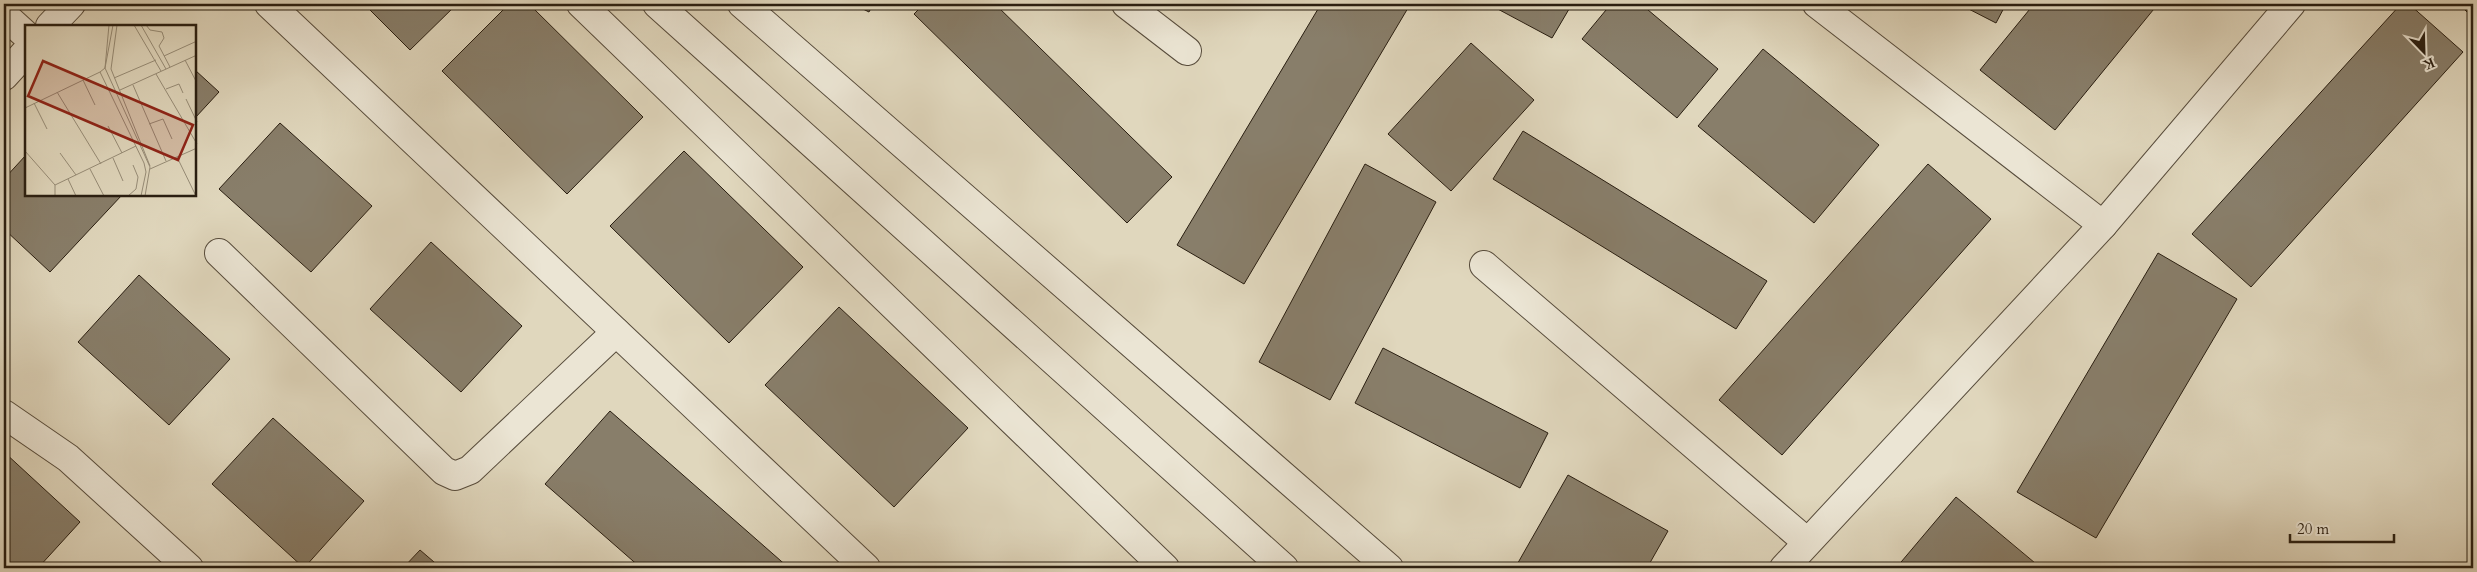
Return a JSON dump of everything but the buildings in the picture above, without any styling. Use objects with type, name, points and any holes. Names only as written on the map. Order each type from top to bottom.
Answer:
[{"type":"street","points":[[51,25],[71,4]]},
{"type":"street","points":[[269,4],[866,568]]},
{"type":"street","points":[[581,4],[1165,568]]},
{"type":"street","points":[[657,4],[1284,568]]},
{"type":"street","points":[[742,4],[1389,568]]},
{"type":"street","points":[[1126,4],[1187,51]]},
{"type":"street","points":[[1817,4],[2103,225]]},
{"type":"street","points":[[1784,568],[2103,225],[2291,4]]},
{"type":"street","points":[[4,15],[25,34]]},
{"type":"street","points":[[4,76],[25,53]]},
{"type":"street","points":[[219,253],[444,471],[455,476],[470,470],[616,332]]},
{"type":"street","points":[[1484,265],[1807,542]]},
{"type":"street","points":[[4,414],[68,458],[188,568]]}]
